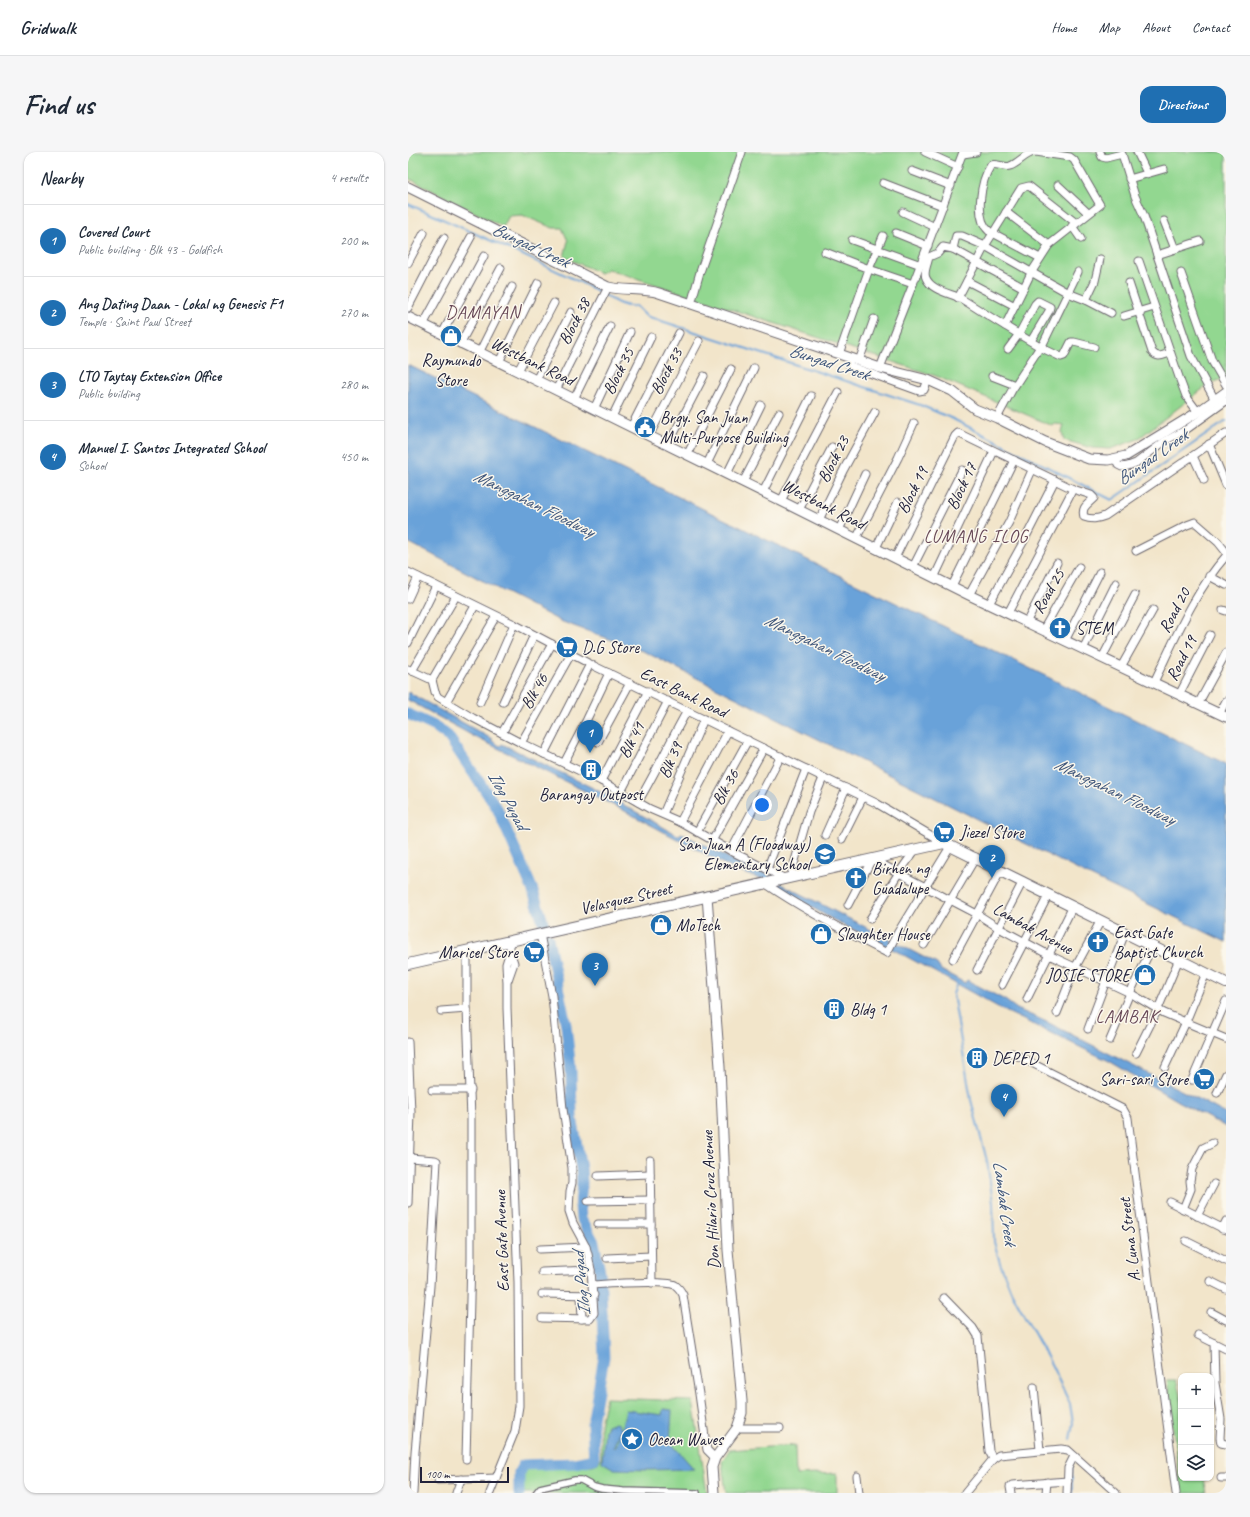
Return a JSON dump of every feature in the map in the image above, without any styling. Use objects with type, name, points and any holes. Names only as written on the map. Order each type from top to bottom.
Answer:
[{"type":"main road","name":"Velasquez Street","points":[[408,964],[467,951],[510,946],[540,934],[916,849],[948,844]]},
{"type":"main road","points":[[948,844],[1226,983]]},
{"type":"street","points":[[691,304],[700,272],[742,152]]},
{"type":"street","points":[[925,152],[958,167]]},
{"type":"street","points":[[880,368],[963,153],[976,152]]},
{"type":"street","points":[[1005,326],[1031,273],[1049,244],[1100,205],[1077,162],[1070,157],[1030,152],[1018,162],[1008,166],[995,164],[991,165],[984,180],[980,212],[986,228],[1040,258]]},
{"type":"street","points":[[1100,152],[1102,157],[1106,158],[1125,153],[1130,179],[1190,356],[1215,400]]},
{"type":"street","points":[[1137,152],[1147,173]]},
{"type":"street","points":[[1130,179],[1164,169]]},
{"type":"street","points":[[912,171],[951,186]]},
{"type":"street","points":[[883,183],[943,206]]},
{"type":"street","points":[[1058,185],[1088,214]]},
{"type":"street","points":[[958,298],[976,261],[993,232],[1021,188],[1024,186],[1029,186],[1074,224],[1081,239]]},
{"type":"street","points":[[408,187],[607,289],[648,290],[855,360],[928,380],[952,391],[975,410],[997,418],[1045,442],[1089,459],[1115,459],[1126,456],[1198,412],[1226,392]]},
{"type":"street","points":[[903,212],[935,227]]},
{"type":"street","points":[[1006,212],[1049,244]]},
{"type":"street","points":[[1164,221],[1175,249]]},
{"type":"street","points":[[896,233],[928,246]]},
{"type":"street","points":[[408,263],[424,234]]},
{"type":"street","points":[[953,248],[956,236],[959,235],[985,246],[1068,293],[1111,312]]},
{"type":"street","points":[[839,354],[869,269],[883,236]]},
{"type":"street","points":[[423,325],[471,237]]},
{"type":"street","points":[[408,308],[444,238]]},
{"type":"street","points":[[852,240],[921,265]]},
{"type":"street","points":[[1157,255],[1200,241]]},
{"type":"street","points":[[1024,288],[953,248],[943,247],[938,253],[929,257],[924,274],[926,279],[931,284],[944,292],[958,298],[1040,347],[1062,357],[1064,356],[1071,342],[1094,347]]},
{"type":"street","points":[[825,252],[913,284]]},
{"type":"street","points":[[442,334],[484,256]]},
{"type":"street","points":[[1086,300],[1095,281],[1100,259]]},
{"type":"street","points":[[1139,261],[1186,396],[1198,412]]},
{"type":"street","points":[[460,344],[501,268]]},
{"type":"street","points":[[997,418],[1015,385],[1043,344],[1078,272]]},
{"type":"street","points":[[1181,273],[1212,361],[1226,385]]},
{"type":"street","points":[[967,281],[1015,306]]},
{"type":"street","points":[[499,362],[538,283]]},
{"type":"street","points":[[1129,283],[1154,355],[1160,356],[1170,352]]},
{"type":"street","points":[[479,353],[512,287]]},
{"type":"street","name":"Block 38","points":[[556,390],[607,289]]},
{"type":"street","points":[[1008,349],[1019,334],[1038,301],[1050,307],[1031,341]]},
{"type":"street","points":[[518,371],[554,303]]},
{"type":"street","points":[[1124,316],[1154,307]]},
{"type":"street","points":[[536,380],[571,312]]},
{"type":"street","name":"Westbank Road","points":[[408,317],[460,344],[781,500],[934,578],[1154,682],[1222,716]]},
{"type":"street","points":[[874,319],[855,360],[849,364],[850,366],[919,391],[924,390],[928,380]]},
{"type":"street","points":[[574,399],[610,326]]},
{"type":"street","points":[[594,409],[630,332]]},
{"type":"street","points":[[631,427],[679,333]]},
{"type":"street","name":"Block 35","points":[[612,417],[651,337]]},
{"type":"street","name":"Block 33","points":[[650,436],[699,341]]},
{"type":"street","points":[[707,464],[754,368]]},
{"type":"street","points":[[687,455],[731,369]]},
{"type":"street","points":[[668,445],[704,376]]},
{"type":"street","points":[[992,376],[1015,385]]},
{"type":"street","points":[[781,500],[838,392]]},
{"type":"street","points":[[763,492],[811,396]]},
{"type":"street","points":[[1115,459],[1118,465],[1122,467],[1136,462],[1226,401]]},
{"type":"street","points":[[727,474],[761,405]]},
{"type":"street","name":"Block 23","points":[[819,520],[844,469],[875,412]]},
{"type":"street","points":[[743,482],[779,413]]},
{"type":"street","points":[[856,539],[898,458],[914,423]]},
{"type":"street","name":"Block 19","points":[[895,558],[955,436],[960,433],[994,451]]},
{"type":"street","points":[[994,451],[1033,468],[1073,489],[1094,497],[1084,506],[1083,514],[1084,517],[1097,519],[1105,516],[1226,433]]},
{"type":"street","points":[[1209,444],[1226,485]]},
{"type":"street","points":[[799,510],[832,447]]},
{"type":"street","name":"Block 17","points":[[934,578],[994,451]]},
{"type":"street","points":[[1193,456],[1204,480]]},
{"type":"street","points":[[952,586],[1014,460]]},
{"type":"street","points":[[969,595],[1009,522],[1033,468]]},
{"type":"street","points":[[913,567],[962,470]]},
{"type":"street","points":[[838,530],[865,474]]},
{"type":"street","points":[[989,604],[1055,480]]},
{"type":"street","points":[[1008,613],[1073,489]]},
{"type":"street","points":[[876,548],[898,502]]},
{"type":"street","points":[[1136,551],[1187,524],[1195,522],[1218,542],[1226,552]]},
{"type":"street","name":"Road 20","points":[[1154,682],[1183,622],[1209,576],[1226,556]]},
{"type":"street","points":[[1027,622],[1057,562]]},
{"type":"street","name":"Road 25","points":[[1043,630],[1079,567]]},
{"type":"street","name":"East Bank Road","points":[[408,572],[514,624],[590,664],[846,788],[948,844]]},
{"type":"street","points":[[1065,640],[1100,572]]},
{"type":"street","points":[[1209,576],[1226,585]]},
{"type":"street","points":[[408,599],[418,577]]},
{"type":"street","points":[[1083,649],[1116,583]]},
{"type":"street","points":[[408,643],[436,586]]},
{"type":"street","points":[[1102,658],[1134,595]]},
{"type":"street","points":[[432,680],[410,670],[456,596]]},
{"type":"street","points":[[475,606],[432,680],[436,695],[473,718],[521,743],[601,781],[650,809],[680,822],[712,841],[788,879],[809,812],[823,778]]},
{"type":"street","points":[[1121,667],[1153,610]]},
{"type":"street","points":[[446,702],[496,616]]},
{"type":"street","points":[[480,702],[514,624]]},
{"type":"street","points":[[503,702],[534,635]]},
{"type":"street","name":"Road 19","points":[[1180,695],[1210,635]]},
{"type":"street","points":[[502,733],[552,644]]},
{"type":"street","points":[[1198,704],[1226,653]]},
{"type":"street","name":"Blk 46","points":[[521,743],[571,654]]},
{"type":"street","points":[[544,754],[590,664]]},
{"type":"street","points":[[564,764],[609,672]]},
{"type":"street","points":[[598,742],[630,683]]},
{"type":"street","points":[[601,781],[648,692]]},
{"type":"street","name":"Blk 41","points":[[621,792],[668,701]]},
{"type":"street","points":[[1222,716],[1226,701]]},
{"type":"street","points":[[638,802],[649,785],[663,755],[687,711]]},
{"type":"street","name":"Blk 39","points":[[663,814],[704,719]]},
{"type":"street","points":[[680,822],[728,731]]},
{"type":"street","points":[[697,832],[748,740]]},
{"type":"street","name":"Blk 36","points":[[712,841],[764,748]]},
{"type":"street","points":[[731,851],[781,756]]},
{"type":"street","points":[[767,869],[806,769]]},
{"type":"street","points":[[825,835],[846,788]]},
{"type":"street","points":[[842,839],[863,797]]},
{"type":"street","points":[[766,884],[782,895],[850,934],[888,951],[925,888],[948,844]]},
{"type":"street","points":[[870,919],[898,874],[916,849]]},
{"type":"street","points":[[924,945],[976,857]]},
{"type":"street","points":[[848,905],[872,859]]},
{"type":"street","name":"Lambak Avenue","points":[[872,859],[950,901],[978,914],[1049,955],[1106,981],[1158,1009],[1226,1039]]},
{"type":"street","points":[[952,959],[1001,870]]},
{"type":"street","points":[[977,970],[1024,881]]},
{"type":"street","points":[[1002,985],[1049,894]]},
{"type":"street","name":"Don Hilario Cruz Avenue","points":[[707,896],[720,1067],[728,1250],[742,1401],[742,1413],[737,1428],[715,1458],[712,1467],[714,1493]]},
{"type":"street","points":[[1027,999],[1073,906]]},
{"type":"street","points":[[1057,1013],[1075,968],[1101,920]]},
{"type":"street","points":[[1088,1029],[1125,933]]},
{"type":"street","points":[[540,934],[552,996],[563,1109],[572,1168],[569,1211],[573,1223],[586,1247],[595,1284],[594,1314],[590,1319],[542,1318]]},
{"type":"street","name":"East Gate Avenue","points":[[490,1493],[515,1431],[519,1406],[518,1282],[507,1008],[508,982],[514,963],[510,946]]},
{"type":"street","points":[[1110,1040],[1152,947]]},
{"type":"street","points":[[466,1459],[471,1259],[471,1090],[467,1009],[467,951]]},
{"type":"street","points":[[1136,1053],[1158,1009],[1179,959]]},
{"type":"street","points":[[1165,1067],[1186,1022],[1206,973]]},
{"type":"street","points":[[1192,1080],[1226,1001]]},
{"type":"street","points":[[441,1011],[467,1009]]},
{"type":"street","points":[[408,1042],[411,1112],[408,1203]]},
{"type":"street","name":"A. Luna Street","points":[[1012,1053],[1123,1109],[1126,1112],[1129,1125],[1176,1493]]},
{"type":"street","points":[[1217,1093],[1226,1074]]},
{"type":"street","points":[[432,1090],[471,1090]]},
{"type":"street","points":[[1183,1209],[1191,1189],[1190,1181],[1192,1169],[1203,1148],[1213,1143]]},
{"type":"street","points":[[410,1158],[436,1160],[437,1162],[430,1286],[415,1452],[413,1493]]},
{"type":"street","points":[[650,1160],[652,1283]]},
{"type":"street","points":[[598,1176],[650,1174]]},
{"type":"street","points":[[1198,1216],[1214,1184]]},
{"type":"street","points":[[588,1201],[651,1200]]},
{"type":"street","points":[[1170,1202],[1224,1230],[1226,1221]]},
{"type":"street","points":[[598,1224],[651,1224]]},
{"type":"street","points":[[1186,1241],[1226,1261]]},
{"type":"street","points":[[540,1249],[586,1247]]},
{"type":"street","points":[[607,1258],[651,1256]]},
{"type":"street","points":[[542,1272],[592,1270]]},
{"type":"street","points":[[1210,1281],[1226,1289]]},
{"type":"street","points":[[595,1284],[652,1283],[675,1285],[683,1295],[707,1450],[715,1458]]},
{"type":"street","points":[[542,1294],[594,1295]]},
{"type":"street","points":[[581,1295],[582,1319]]},
{"type":"street","points":[[944,1298],[973,1328],[978,1336],[989,1451],[993,1459]]},
{"type":"street","points":[[1211,1312],[1226,1320]]},
{"type":"street","points":[[1198,1335],[1226,1349]]},
{"type":"street","points":[[1213,1373],[1214,1343]]},
{"type":"street","points":[[1034,1387],[1040,1450]]},
{"type":"street","points":[[1214,1388],[1220,1419],[1220,1438],[1221,1442],[1226,1444]]},
{"type":"street","points":[[737,1428],[780,1428]]},
{"type":"street","points":[[965,1493],[993,1459],[999,1455],[1061,1449],[1068,1450],[1116,1493]]},
{"type":"street","points":[[1067,1493],[1068,1468],[1074,1456]]},
{"type":"street","points":[[857,1476],[859,1493]]},
{"type":"street","points":[[438,1480],[496,1478]]},
{"type":"street","points":[[456,1493],[461,1479]]},
{"type":"street","points":[[536,1493],[540,1488],[581,1480],[602,1489],[623,1492],[698,1493]]},
{"type":"street","points":[[1011,1493],[1010,1487],[1012,1485],[1068,1481]]},
{"type":"street","points":[[1046,1482],[1046,1493]]},
{"type":"green space","points":[[408,152],[1226,152],[1226,377],[1208,385],[1138,439],[1110,449],[1092,448],[1064,440],[1062,432],[1064,425],[1055,424],[1053,426],[936,376],[608,269],[600,273],[564,257],[568,241],[562,228],[553,228],[522,215],[509,216],[503,227],[408,178]]},
{"type":"green space","points":[[1167,1380],[1176,1380],[1178,1388],[1178,1469]]},
{"type":"green space","points":[[606,1398],[693,1401],[707,1493],[522,1493],[521,1474],[526,1469],[593,1465],[598,1463],[601,1458],[600,1425]]},
{"type":"green space","points":[[795,1445],[796,1475],[837,1473],[837,1493],[726,1493],[722,1462],[729,1450]]},
{"type":"green space","points":[[1180,1481],[1204,1481],[1206,1493],[1181,1493]]},
{"type":"water","name":"Manggahan Floodway","points":[[408,365],[1226,764],[1226,942],[1078,870],[645,652],[560,621],[408,542]]},
{"type":"water","points":[[408,692],[492,739],[492,741],[500,746],[502,744],[597,790],[679,836],[681,833],[741,864],[770,875],[780,883],[937,964],[941,970],[965,983],[967,980],[1005,1000],[1017,1009],[1049,1023],[1202,1101],[1226,1114],[1226,1127],[1179,1102],[1109,1061],[1007,1012],[900,953],[832,919],[766,881],[737,871],[619,808],[473,736],[408,700]]},
{"type":"water","name":"Ocean Waves","points":[[663,1409],[672,1410],[670,1442],[694,1469],[614,1469],[602,1462],[605,1430],[607,1426],[615,1423],[618,1424],[620,1429],[613,1448],[616,1447],[626,1410],[662,1415]]},
{"type":"waterway","name":"Bungad Creek","points":[[408,204],[546,266],[598,291],[618,303],[636,306],[646,316],[920,405],[953,419],[1112,500],[1226,421]]},
{"type":"waterway","name":"Ilog Pugad","points":[[408,714],[436,727],[448,736],[497,808],[532,888],[545,928]]},
{"type":"waterway","name":"Ilog Pugad","points":[[519,1493],[519,1472],[523,1465],[575,1463],[594,1459],[592,1424],[604,1357],[600,1272],[594,1242],[581,1218],[581,1169],[572,1117],[571,1071],[566,1025],[548,938]]},
{"type":"waterway","name":"Lambak Creek","points":[[957,983],[953,994],[971,1100],[987,1161],[993,1203],[994,1242],[1000,1263],[1011,1291],[1052,1366],[1070,1404],[1073,1423],[1070,1439]]},
{"type":"waterway","name":"Lambak Creek","points":[[1072,1467],[1072,1493]]},
{"type":"place","name":"Raymundo Store","points":[[451,336]]},
{"type":"place","name":"Brgy. San Juan Multi-Purpose Building","points":[[645,427]]},
{"type":"place","name":"STEM","points":[[1060,628]]},
{"type":"place","name":"D.G Store","points":[[567,647]]},
{"type":"place","name":"Covered Court","points":[[590,753]]},
{"type":"place","name":"Barangay Outpost","points":[[591,770]]},
{"type":"place","name":"Jiezel Store","points":[[944,832]]},
{"type":"place","name":"San Juan A (Floodway) Elementary School","points":[[825,854]]},
{"type":"place","name":"Birhen ng Guadalupe","points":[[856,878]]},
{"type":"place","name":"Ang Dating Daan - Lokal ng Genesis F1","points":[[992,878]]},
{"type":"place","name":"MoTech","points":[[661,925]]},
{"type":"place","name":"Slaughter House","points":[[821,934]]},
{"type":"place","name":"East Gate Baptist Church","points":[[1098,942]]},
{"type":"place","name":"Maricel Store","points":[[534,952]]},
{"type":"place","name":"JOSIE STORE","points":[[1145,975]]},
{"type":"place","name":"LTO Taytay Extension Office","points":[[595,986]]},
{"type":"place","name":"Bldg 1","points":[[834,1009]]},
{"type":"place","name":"DEPED 1","points":[[977,1058]]},
{"type":"place","name":"Sari-sari Store","points":[[1204,1079]]},
{"type":"place","name":"Manuel I. Santos Integrated School","points":[[1004,1117]]},
{"type":"place","name":"Ocean Waves","points":[[632,1439]]},
{"type":"district","name":"DAMAYAN","points":[[483,312]]},
{"type":"district","name":"LUMANG ILOG","points":[[976,536]]},
{"type":"district","name":"LAMBAK","points":[[1127,1016]]}]
